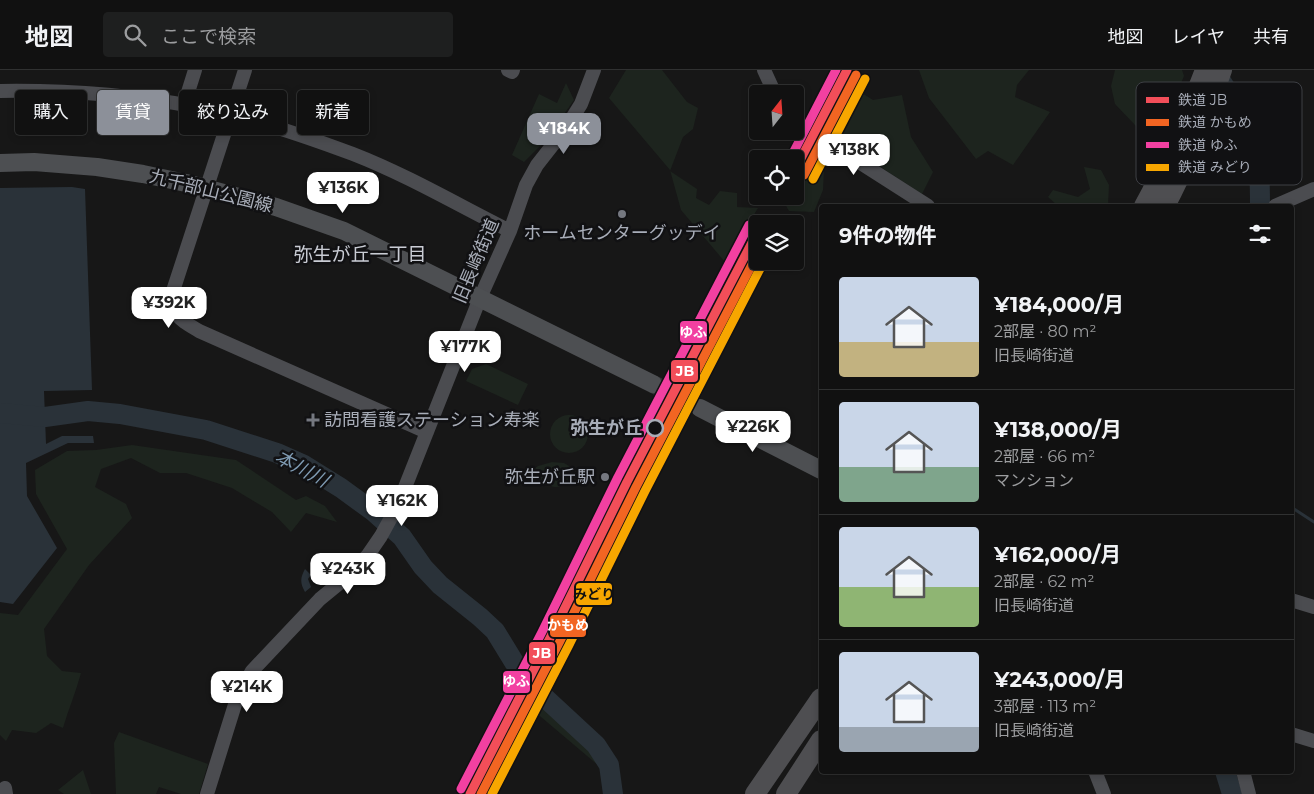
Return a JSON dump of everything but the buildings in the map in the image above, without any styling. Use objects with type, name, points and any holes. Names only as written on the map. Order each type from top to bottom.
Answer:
[{"type":"highway","points":[[1210,82],[1222,70]]},
{"type":"highway","points":[[1145,204],[1154,185]]},
{"type":"highway","points":[[1166,204],[1175,185]]},
{"type":"highway","points":[[755,794],[819,701]]},
{"type":"highway","points":[[786,794],[819,743]]},
{"type":"main road","name":"九千部山公園線","points":[[0,163],[34,162],[97,167],[143,174],[206,188],[276,207],[344,231],[653,384]]},
{"type":"main road","points":[[700,408],[819,469]]},
{"type":"street","points":[[188,90],[194,70]]},
{"type":"street","points":[[239,90],[245,70]]},
{"type":"street","points":[[508,70],[512,72],[513,70]]},
{"type":"street","name":"旧長崎街道","points":[[207,794],[237,698],[252,671],[320,599],[348,576],[368,555],[398,505],[480,298],[510,231],[526,185],[581,104],[594,70]]},
{"type":"street","points":[[764,70],[771,85]]},
{"type":"street","points":[[0,91],[42,90],[121,96],[179,104]]},
{"type":"street","points":[[804,126],[925,204]]},
{"type":"street","points":[[287,132],[354,154],[510,231]]},
{"type":"street","points":[[224,135],[173,291],[172,306],[180,320],[199,331],[426,432]]},
{"type":"street","points":[[1280,204],[1314,189]]},
{"type":"street","points":[[1294,601],[1314,607]]},
{"type":"street","points":[[1294,735],[1314,741]]},
{"type":"street","points":[[1096,774],[1104,794]]},
{"type":"street","points":[[1244,774],[1249,794]]},
{"type":"shaded area","points":[[626,70],[662,70],[687,102],[698,108],[693,129],[683,137],[670,171],[609,98]]},
{"type":"shaded area","points":[[919,70],[1029,70],[1017,85],[1015,97],[1050,112],[1013,165],[988,151],[976,159],[929,98]]},
{"type":"shaded area","points":[[1115,70],[1182,70],[1184,76],[1182,82],[1136,82],[1136,126],[1115,104],[1111,86]]},
{"type":"shaded area","points":[[566,83],[574,100],[545,141],[524,162],[512,155],[539,94],[557,103]]},
{"type":"shaded area","points":[[854,88],[873,100],[902,95],[911,137],[933,172],[922,194],[833,136]]},
{"type":"shaded area","points":[[819,145],[825,149],[823,190],[814,212],[789,211],[786,205],[804,205],[804,171]]},
{"type":"shaded area","points":[[1084,167],[1101,170],[1109,185],[1108,204],[1056,204],[1048,197],[1053,190],[1078,197],[1090,189]]},
{"type":"shaded area","points":[[670,171],[697,189],[696,198],[709,205],[720,191],[737,193],[737,207],[758,208],[754,215],[749,215],[749,223],[725,262],[681,210]]},
{"type":"shaded area","points":[[72,187],[85,189],[92,390],[44,391],[46,444],[62,436],[93,436],[94,443],[68,443],[26,463],[27,496],[57,548],[13,604],[0,602],[0,188]]},
{"type":"shaded area","points":[[486,364],[528,384],[518,405],[466,381],[472,369]]},
{"type":"shaded area","points":[[569,415],[576,416],[582,421],[587,427],[587,441],[582,447],[576,452],[569,453],[562,452],[556,447],[551,441],[550,434],[551,427],[556,421],[562,416]]},
{"type":"shaded area","points":[[132,445],[236,460],[296,500],[306,496],[325,506],[337,522],[306,513],[291,532],[272,512],[232,488],[186,473],[160,473],[131,458],[101,469],[95,487],[126,504],[132,518],[89,565],[44,629],[47,656],[62,671],[81,673],[63,728],[51,723],[36,733],[12,730],[6,741],[0,735],[0,613],[18,615],[67,549],[36,494],[35,470],[67,451],[96,450]]},
{"type":"shaded area","points":[[552,462],[564,463],[574,469],[564,484],[554,487],[528,474],[538,466]]},
{"type":"shaded area","points":[[305,569],[311,575],[308,579],[311,587],[305,592],[301,580]]},
{"type":"shaded area","points":[[540,703],[602,762],[608,784],[605,790],[599,766],[534,711]]},
{"type":"shaded area","points":[[119,732],[208,764],[199,794],[181,794],[159,787],[156,794],[116,794],[114,743]]},
{"type":"shaded area","points":[[83,770],[91,794],[64,794],[58,790]]},
{"type":"waterway","points":[[1214,70],[1222,82]]},
{"type":"waterway","points":[[1260,185],[1260,204]]},
{"type":"waterway","name":"本川川","points":[[0,413],[45,417],[88,411],[120,414],[206,430],[277,453],[304,465],[341,488],[374,512],[402,537],[423,567],[440,585],[495,631],[514,662],[542,695],[596,745],[609,765],[613,794]]},
{"type":"waterway","points":[[1294,509],[1314,522]]},
{"type":"waterway","points":[[1226,774],[1232,794]]},
{"type":"tunnel","points":[[653,384],[700,408]]},
{"type":"rail line","name":"ゆふ","points":[[795,150],[836,70]]},
{"type":"rail line","name":"JB","points":[[804,153],[847,70]]},
{"type":"rail line","name":"かもめ","points":[[804,175],[856,75]]},
{"type":"rail line","name":"みどり","points":[[813,179],[865,79]]},
{"type":"rail line","name":"ゆふ","points":[[461,789],[542,632],[618,477],[749,225]]},
{"type":"rail line","name":"JB","points":[[470,794],[627,482],[749,248]]},
{"type":"rail line","name":"かもめ","points":[[481,794],[560,641],[636,487],[749,270]]},
{"type":"rail line","name":"みどり","points":[[492,794],[759,270]]},
{"type":"place","name":"ホームセンターグッデイ","points":[[622,214]]},
{"type":"place","name":"訪問看護ステーション寿楽","points":[[313,420]]},
{"type":"place","name":"弥生が丘","points":[[655,428]]},
{"type":"place","name":"弥生が丘駅","points":[[605,477]]},
{"type":"district","name":"弥生が丘一丁目","points":[[360,254]]}]
